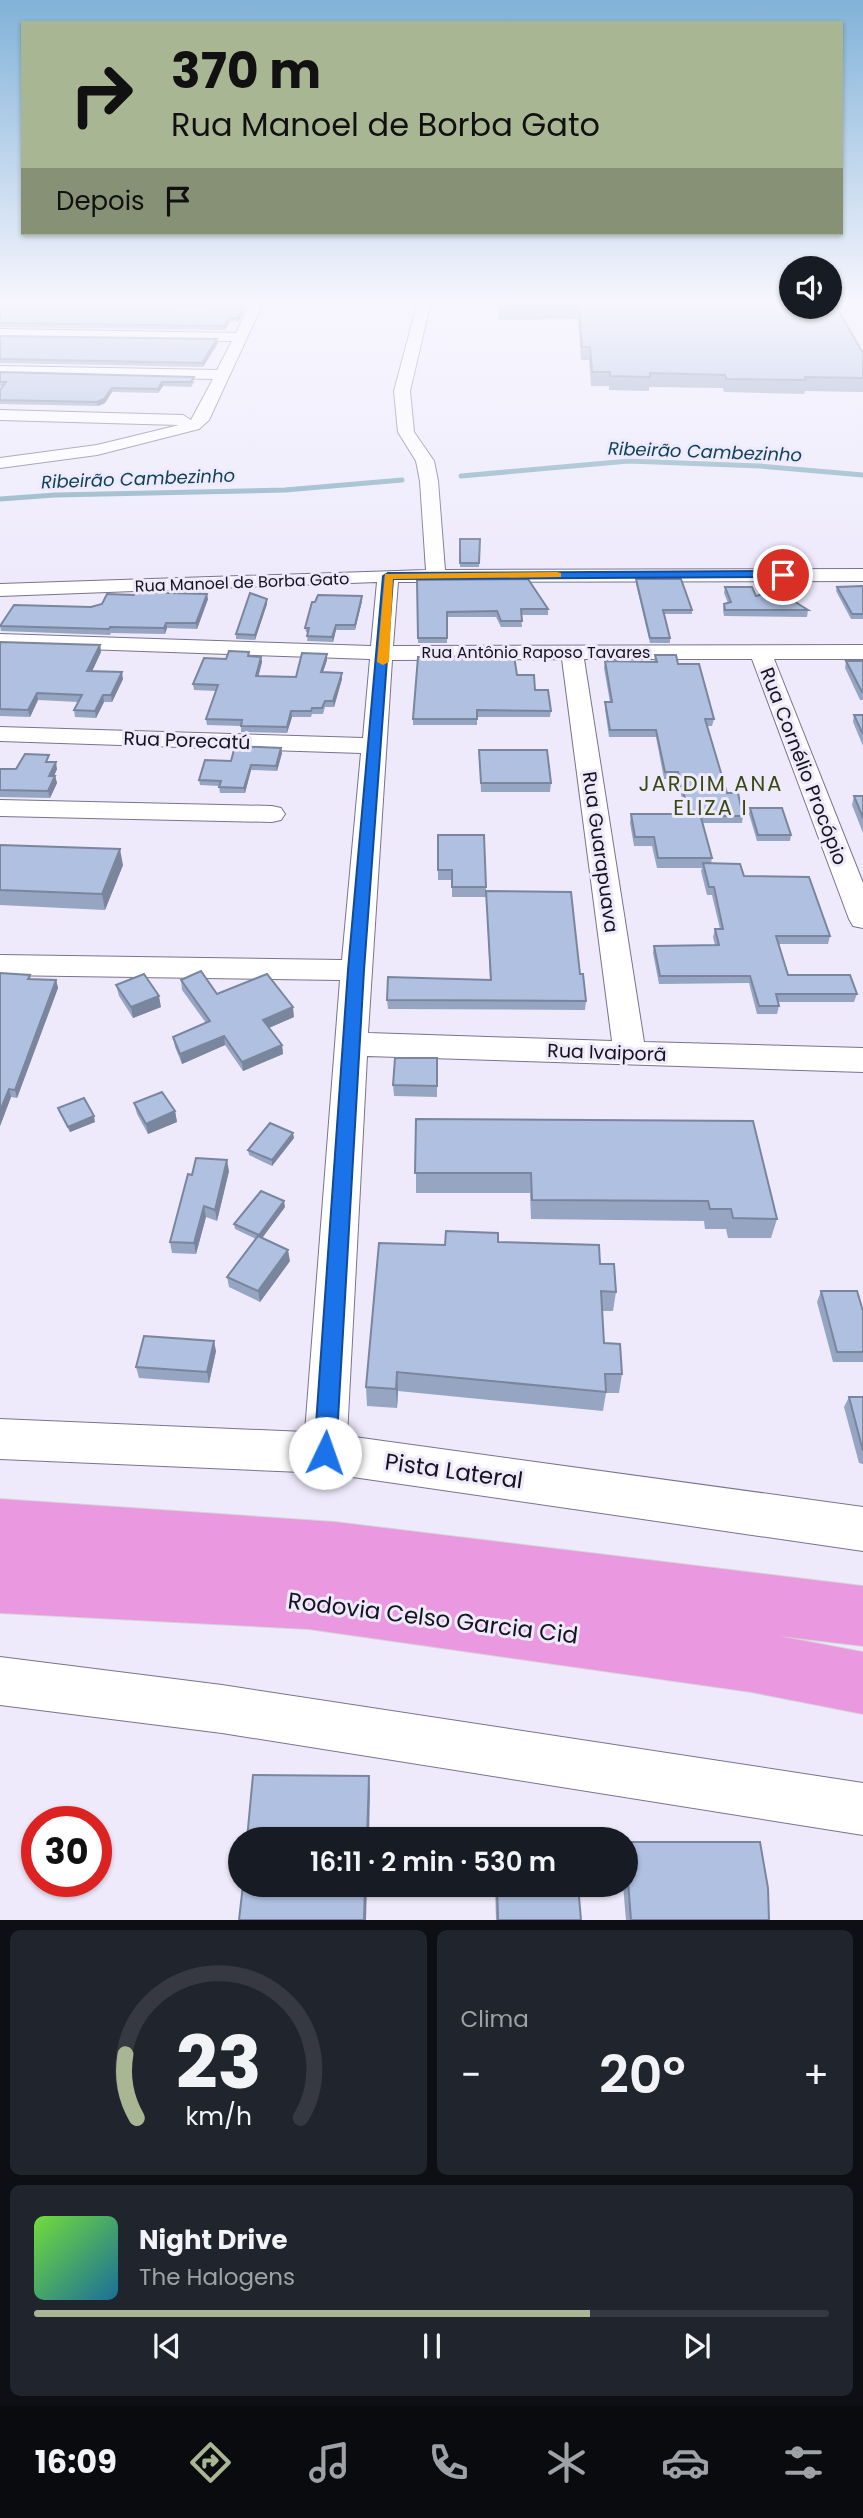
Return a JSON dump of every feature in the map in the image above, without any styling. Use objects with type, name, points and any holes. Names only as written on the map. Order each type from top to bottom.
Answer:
[{"type":"highway","points":[[0,1527],[335,1551],[863,1616]]},
{"type":"highway","name":"Rodovia Celso Garcia Cid","points":[[0,1583],[308,1599],[751,1661],[863,1684]]},
{"type":"street","points":[[0,463],[97,450],[193,426],[201,420],[215,391]]},
{"type":"street","points":[[402,391],[406,432],[425,461],[428,476],[436,576]]},
{"type":"street","points":[[0,415],[201,420]]},
{"type":"street","name":"Rua Manoel de Borba Gato","points":[[0,590],[388,576],[863,575]]},
{"type":"street","points":[[325,1453],[356,970],[384,653],[388,576]]},
{"type":"street","name":"Rua Antônio Raposo Tavares","points":[[0,640],[384,653],[863,652]]},
{"type":"street","name":"Rua Guarapuava","points":[[572,652],[630,1053]]},
{"type":"street","name":"Rua Cornélio Procópio","points":[[760,652],[863,919]]},
{"type":"street","name":"Rua Porecatú","points":[[0,734],[374,746]]},
{"type":"street","points":[[0,808],[272,814]]},
{"type":"street","points":[[0,965],[356,970]]},
{"type":"street","name":"Rua Ivaiporã","points":[[351,1044],[863,1060]]},
{"type":"street","name":"Pista Lateral","points":[[0,1439],[325,1453],[863,1529]]},
{"type":"street","points":[[0,1681],[222,1709],[863,1809]]},
{"type":"building","points":[[0,391],[110,391],[104,399],[97,402],[0,400]]},
{"type":"building","points":[[460,539],[480,539],[479,563],[460,563]]},
{"type":"building","points":[[528,579],[548,609],[521,609],[522,621],[501,621],[497,611],[447,612],[447,638],[418,638],[417,580]]},
{"type":"building","points":[[636,579],[681,579],[692,610],[663,610],[670,638],[650,638]]},
{"type":"building","points":[[863,586],[863,614],[852,614],[837,587]]},
{"type":"building","points":[[725,587],[752,587],[756,596],[776,590],[808,610],[725,610],[724,604],[731,602]]},
{"type":"building","points":[[136,592],[207,594],[196,623],[166,623],[164,628],[0,626],[14,605],[91,607],[102,604],[107,594],[134,595]]},
{"type":"building","points":[[250,593],[267,599],[255,635],[236,634]]},
{"type":"building","points":[[318,595],[362,596],[355,625],[336,625],[332,637],[307,636],[309,628],[305,628],[312,602],[315,602]]},
{"type":"building","points":[[0,642],[100,645],[87,671],[122,672],[111,695],[103,695],[95,711],[74,710],[82,695],[37,693],[28,710],[0,709]]},
{"type":"building","points":[[229,651],[249,652],[248,656],[261,657],[256,676],[296,677],[302,653],[327,654],[321,672],[342,673],[333,701],[325,701],[322,708],[312,708],[311,711],[291,711],[287,727],[241,726],[242,720],[206,719],[218,685],[193,684],[204,658],[226,659]]},
{"type":"building","points":[[655,655],[676,655],[678,664],[699,664],[714,719],[705,719],[727,793],[738,793],[743,816],[689,814],[678,772],[665,772],[656,730],[610,730],[605,702],[612,702],[605,661],[657,662]]},
{"type":"building","points":[[514,656],[517,675],[534,675],[535,690],[548,690],[551,711],[477,710],[477,719],[413,719],[418,657]]},
{"type":"building","points":[[846,661],[863,661],[863,692],[862,692]]},
{"type":"building","points":[[854,715],[863,715],[863,734]]},
{"type":"building","points":[[235,746],[281,748],[276,766],[251,765],[244,788],[219,787],[221,781],[199,780],[205,760],[231,761]]},
{"type":"building","points":[[479,750],[547,750],[551,783],[481,783]]},
{"type":"building","points":[[25,754],[49,755],[46,762],[56,762],[49,776],[55,776],[48,791],[0,790],[0,769],[16,769]]},
{"type":"building","points":[[854,796],[863,796],[863,818]]},
{"type":"building","points":[[750,808],[782,808],[791,835],[758,835]]},
{"type":"building","points":[[631,814],[700,814],[712,858],[658,858],[654,837],[635,837]]},
{"type":"building","points":[[438,835],[484,835],[486,887],[452,887],[452,870],[438,870]]},
{"type":"building","points":[[0,845],[120,849],[102,894],[0,890]]},
{"type":"building","points":[[703,863],[740,864],[744,876],[809,877],[830,936],[776,936],[788,975],[850,975],[857,994],[776,994],[779,1006],[759,1006],[750,976],[660,976],[654,946],[719,945],[715,929],[723,929],[714,887],[709,887]]},
{"type":"building","points":[[486,891],[571,892],[580,974],[583,974],[586,1001],[387,1000],[388,977],[491,980]]},
{"type":"building","points":[[201,971],[217,994],[267,974],[293,1007],[263,1020],[282,1045],[242,1062],[224,1036],[180,1054],[173,1037],[210,1021],[181,980]]},
{"type":"building","points":[[0,973],[30,975],[28,979],[56,980],[15,1090],[9,1089],[0,1111]]},
{"type":"building","points":[[144,974],[159,996],[131,1007],[116,985]]},
{"type":"building","points":[[395,1058],[437,1058],[437,1086],[393,1085]]},
{"type":"building","points":[[162,1092],[175,1111],[146,1124],[134,1103]]},
{"type":"building","points":[[84,1098],[94,1116],[68,1127],[58,1108]]},
{"type":"building","points":[[416,1119],[753,1121],[777,1219],[733,1218],[731,1209],[710,1209],[708,1201],[532,1200],[531,1173],[415,1173]]},
{"type":"building","points":[[270,1123],[293,1133],[272,1160],[248,1150]]},
{"type":"building","points":[[196,1158],[227,1160],[215,1210],[204,1206],[194,1243],[170,1242],[188,1174],[192,1175]]},
{"type":"building","points":[[261,1191],[284,1201],[259,1235],[234,1224]]},
{"type":"building","points":[[446,1231],[498,1233],[498,1242],[599,1245],[600,1264],[614,1264],[616,1292],[601,1291],[604,1343],[620,1344],[622,1374],[605,1374],[606,1392],[397,1372],[396,1389],[366,1387],[379,1243],[445,1245]]},
{"type":"building","points":[[258,1236],[288,1250],[258,1291],[227,1277]]},
{"type":"building","points":[[821,1291],[857,1291],[863,1311],[863,1352],[837,1352]]},
{"type":"building","points":[[144,1336],[214,1341],[207,1372],[136,1367]]},
{"type":"building","points":[[849,1397],[863,1397],[863,1451]]},
{"type":"building","points":[[253,1775],[369,1776],[367,1827],[248,1827]]},
{"type":"building","points":[[638,1842],[760,1842],[768,1888],[769,1920],[631,1920],[629,1897],[638,1897]]},
{"type":"building","points":[[242,1897],[365,1897],[364,1920],[239,1920]]},
{"type":"building","points":[[497,1897],[579,1897],[581,1920],[498,1920]]},
{"type":"waterway","name":"Ribeirão Cambezinho","points":[[461,476],[629,461],[760,466],[863,475]]},
{"type":"waterway","name":"Ribeirão Cambezinho","points":[[0,499],[55,495],[285,490],[402,480]]},
{"type":"slow traffic","points":[[383,662],[388,576],[557,575]]},
{"type":"district","name":"JARDIM ANA ELIZA I","points":[[711,796]]},
{"type":"route","points":[[325,1453],[356,970],[384,653],[388,576],[783,575]]}]
